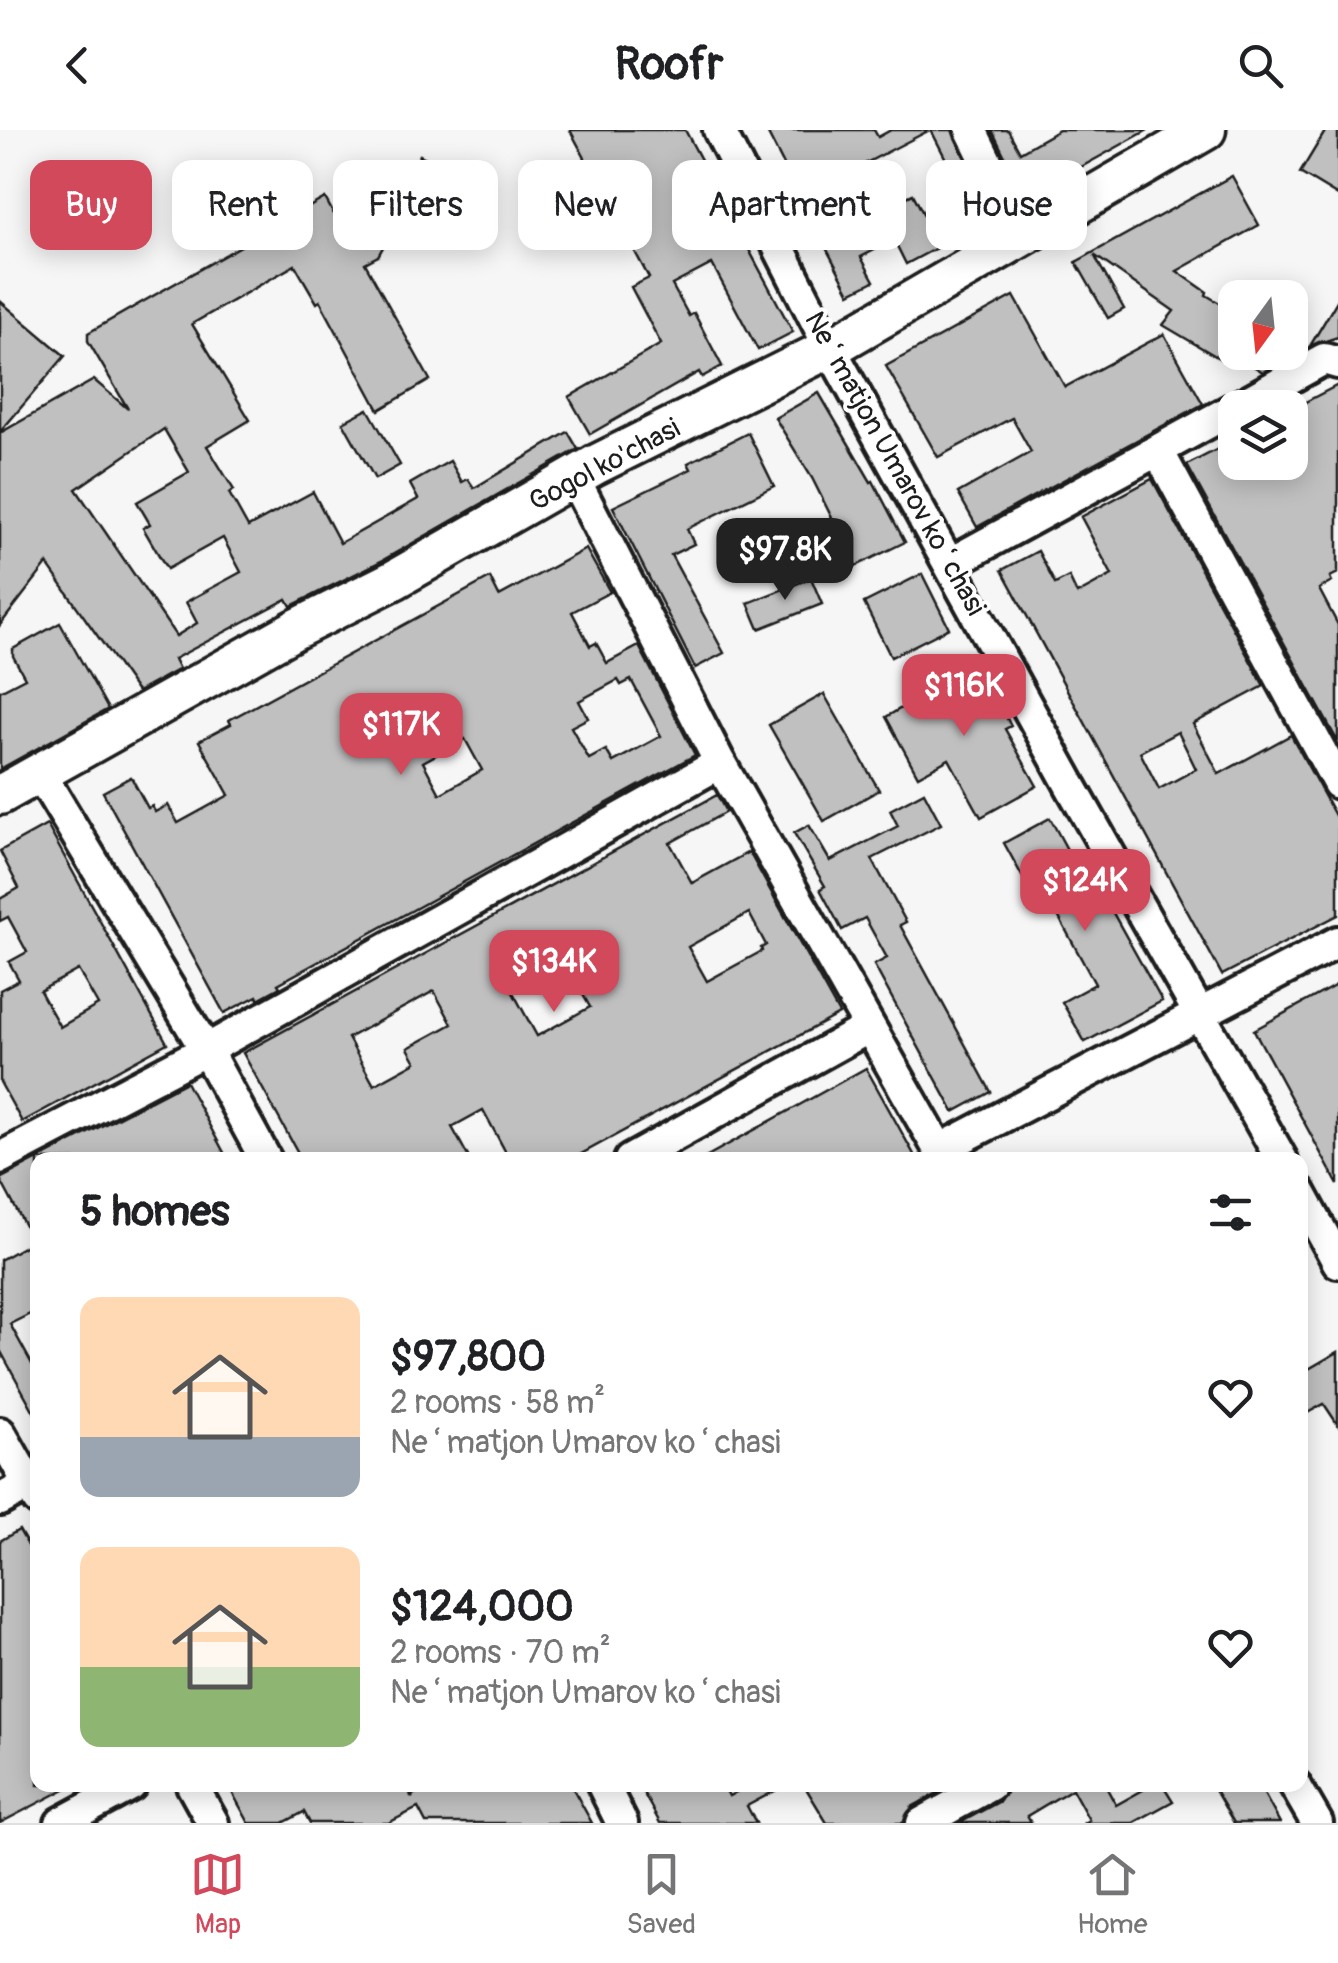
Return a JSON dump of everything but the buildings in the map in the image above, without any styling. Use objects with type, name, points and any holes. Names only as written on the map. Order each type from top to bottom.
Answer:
[{"type":"main road","name":"Gogol ko'chasi","points":[[1087,201],[1206,130]]},
{"type":"main road","name":"Gogol ko'chasi","points":[[0,795],[574,478],[830,348],[1003,250]]},
{"type":"street","name":"Neʻmatjon Umarov koʻchasi","points":[[719,130],[830,348],[1278,1152]]},
{"type":"street","points":[[971,130],[986,160]]},
{"type":"street","points":[[1268,390],[1324,359],[1338,362]]},
{"type":"street","points":[[951,564],[1218,418]]},
{"type":"street","points":[[1158,451],[1338,783]]},
{"type":"street","points":[[574,478],[720,763],[940,1152]]},
{"type":"street","points":[[0,1158],[206,1050],[720,763]]},
{"type":"street","points":[[39,772],[206,1050],[262,1152]]},
{"type":"street","points":[[948,1152],[1338,942]]},
{"type":"street","points":[[644,1152],[868,1028]]},
{"type":"street","points":[[1308,1207],[1338,1262]]},
{"type":"street","points":[[0,1433],[30,1480]]},
{"type":"street","points":[[0,1500],[30,1490]]},
{"type":"street","points":[[62,1823],[118,1792]]},
{"type":"street","points":[[196,1792],[213,1823]]},
{"type":"street","points":[[606,1792],[622,1823]]},
{"type":"street","points":[[922,1823],[977,1792]]},
{"type":"street","points":[[1299,1792],[1316,1823]]}]
